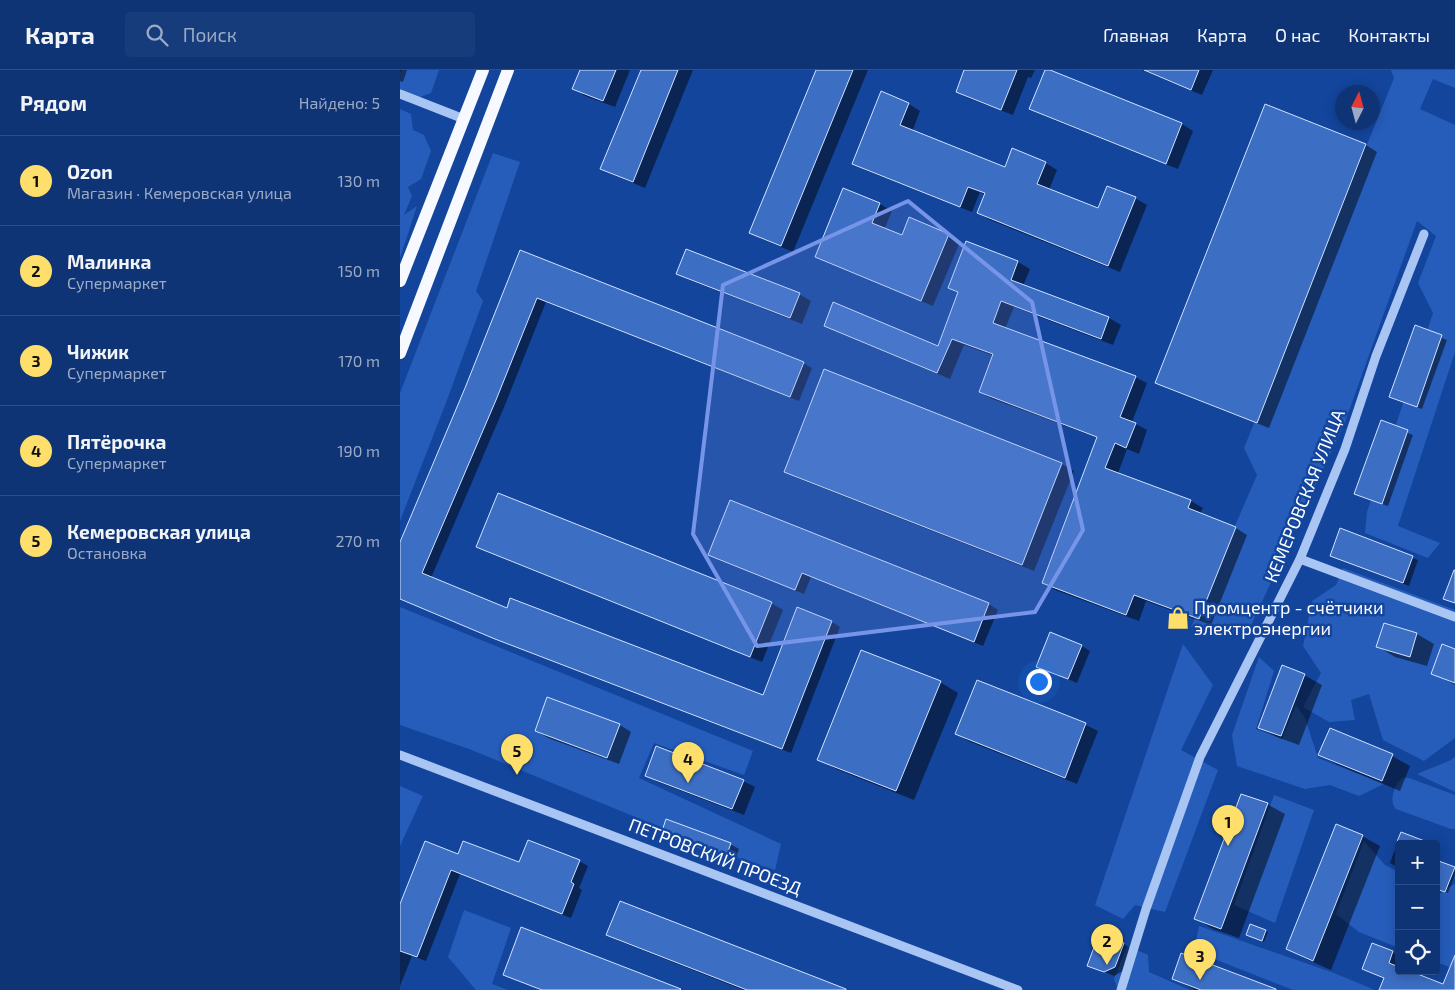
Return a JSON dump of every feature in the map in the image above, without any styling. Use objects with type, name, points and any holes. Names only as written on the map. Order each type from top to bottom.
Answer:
[{"type":"main road","points":[[400,282],[483,70]]},
{"type":"main road","points":[[400,353],[508,70]]},
{"type":"street","points":[[400,94],[464,119]]},
{"type":"street","name":"КЕМЕРОВСКАЯ УЛИЦА","points":[[1121,990],[1146,909],[1200,757],[1300,559],[1345,449],[1376,356],[1424,234]]},
{"type":"street","points":[[1300,559],[1455,617]]},
{"type":"street","name":"ПЕТРОВСКИЙ ПРОЕЗД","points":[[400,754],[1018,990]]},
{"type":"highlighted area","points":[[908,201],[1032,302],[1083,530],[1035,612],[757,646],[693,534],[723,285]]},
{"type":"shaded area","points":[[402,70],[439,70],[431,93],[407,102],[400,99],[400,72]]},
{"type":"shaded area","points":[[1391,70],[1455,70],[1455,88],[1433,79],[1420,109],[1455,125],[1455,352],[1398,526],[1440,543],[1428,558],[1365,533],[1367,512],[1433,313],[1418,283],[1436,236],[1417,221],[1345,422],[1248,632],[1217,637],[1191,627],[1257,475],[1244,448],[1373,130],[1380,130],[1380,113],[1394,78]]},
{"type":"shaded area","points":[[400,109],[411,114],[413,130],[424,135],[431,151],[421,179],[408,187],[412,196],[404,215],[417,206],[400,258]]},
{"type":"shaded area","points":[[493,153],[520,162],[476,291],[483,301],[400,521],[400,393]]},
{"type":"shaded area","points":[[1343,568],[1455,610],[1455,738],[1424,761],[1383,740],[1369,694],[1351,700],[1355,720],[1329,722],[1303,707],[1321,673],[1303,646],[1312,601],[1336,585]]},
{"type":"shaded area","points":[[400,607],[753,751],[744,775],[654,743],[639,778],[781,844],[775,870],[731,856],[469,749],[400,725]]},
{"type":"shaded area","points":[[1183,644],[1213,685],[1181,750],[1218,770],[1165,912],[1135,905],[1123,919],[1095,905]]},
{"type":"shaded area","points":[[1259,657],[1274,671],[1256,729],[1282,739],[1296,705],[1305,718],[1318,758],[1384,784],[1359,796],[1330,785],[1305,789],[1237,766],[1232,735]]},
{"type":"shaded area","points":[[1455,757],[1455,792],[1417,774],[1451,760]]},
{"type":"shaded area","points":[[1403,778],[1409,778],[1455,795],[1455,829],[1396,809],[1393,801],[1394,792],[1397,784]]},
{"type":"shaded area","points":[[400,786],[423,796],[400,846]]},
{"type":"shaded area","points":[[1274,795],[1314,810],[1275,923],[1234,905]]},
{"type":"shaded area","points":[[1364,841],[1385,865],[1395,870],[1395,946],[1359,932],[1336,914]]},
{"type":"shaded area","points":[[1455,885],[1455,969],[1440,963],[1440,893]]},
{"type":"shaded area","points":[[464,910],[511,928],[492,984],[508,990],[476,990],[448,957]]},
{"type":"shaded area","points":[[1199,926],[1334,973],[1375,990],[1293,990],[1194,951]]},
{"type":"shaded area","points":[[1127,946],[1148,955],[1149,972],[1190,990],[1118,990],[1114,979]]},
{"type":"building","points":[[580,70],[616,70],[603,101],[572,89]]},
{"type":"building","points":[[641,70],[678,70],[633,182],[600,169]]},
{"type":"building","points":[[816,70],[853,70],[781,246],[749,233]]},
{"type":"building","points":[[964,70],[1017,70],[1001,110],[956,92]]},
{"type":"building","points":[[1045,70],[1050,70],[1182,123],[1166,164],[1029,109]]},
{"type":"building","points":[[1144,70],[1199,70],[1191,90]]},
{"type":"building","points":[[881,91],[909,103],[900,125],[1005,167],[1012,148],[1046,162],[1037,184],[1098,208],[1107,186],[1136,197],[1108,266],[977,213],[985,193],[968,187],[960,207],[852,164]]},
{"type":"building","points":[[1265,104],[1366,144],[1257,423],[1155,383]]},
{"type":"building","points":[[843,188],[880,203],[872,223],[902,235],[909,217],[949,234],[921,301],[815,257]]},
{"type":"building","points":[[966,241],[1018,261],[1011,280],[1109,317],[1101,339],[1001,301],[993,323],[1136,376],[1120,417],[1136,423],[1126,448],[1115,443],[1105,468],[1191,500],[1188,508],[1236,527],[1199,619],[1134,595],[1126,615],[1042,583],[1097,437],[979,392],[993,354],[952,339],[937,373],[824,326],[833,302],[938,346],[958,292],[948,288]]},
{"type":"building","points":[[686,249],[800,293],[790,318],[676,274]]},
{"type":"building","points":[[520,250],[804,362],[790,397],[537,298],[496,400],[422,573],[507,608],[510,598],[763,695],[797,607],[832,621],[782,749],[495,639],[400,599],[400,542],[465,388]]},
{"type":"building","points":[[1415,325],[1442,335],[1417,407],[1389,397]]},
{"type":"building","points":[[824,369],[1062,463],[1022,565],[784,472]]},
{"type":"building","points":[[1381,420],[1408,430],[1382,504],[1354,494]]},
{"type":"building","points":[[498,493],[772,602],[750,657],[476,547]]},
{"type":"building","points":[[730,500],[989,603],[974,642],[802,573],[795,590],[708,555]]},
{"type":"building","points":[[1340,528],[1413,556],[1403,583],[1330,556]]},
{"type":"building","points":[[1455,570],[1455,603],[1443,599]]},
{"type":"building","points":[[1384,623],[1417,633],[1410,657],[1376,647]]},
{"type":"building","points":[[1050,632],[1082,645],[1068,679],[1036,667]]},
{"type":"building","points":[[1442,644],[1455,649],[1455,683],[1431,674]]},
{"type":"building","points":[[861,650],[941,681],[896,791],[817,760]]},
{"type":"building","points":[[1282,665],[1305,674],[1281,736],[1258,728]]},
{"type":"building","points":[[977,680],[1086,723],[1065,778],[955,734]]},
{"type":"building","points":[[547,697],[620,724],[607,758],[535,731]]},
{"type":"building","points":[[1330,728],[1393,754],[1382,781],[1318,755]]},
{"type":"building","points":[[656,746],[744,780],[732,809],[645,776]]},
{"type":"building","points":[[1241,794],[1268,803],[1221,929],[1194,919]]},
{"type":"building","points":[[666,819],[731,843],[726,857],[661,834]]},
{"type":"building","points":[[1336,824],[1363,835],[1313,961],[1286,949]]},
{"type":"building","points":[[1401,832],[1422,840],[1398,840]]},
{"type":"building","points":[[528,840],[580,860],[571,882],[574,884],[562,914],[451,870],[417,957],[400,951],[400,904],[425,841],[458,854],[463,841],[519,862]]},
{"type":"building","points":[[1440,861],[1455,867],[1445,892],[1440,890]]},
{"type":"building","points":[[620,901],[846,990],[747,990],[606,935]]},
{"type":"building","points":[[1250,924],[1266,930],[1262,941],[1246,935]]},
{"type":"building","points":[[521,927],[681,989],[542,990],[503,975]]},
{"type":"building","points":[[1099,934],[1124,943],[1115,967],[1104,972],[1087,966]]},
{"type":"building","points":[[1372,943],[1393,951],[1389,963],[1395,965],[1395,975],[1420,975],[1443,984],[1455,955],[1455,990],[1379,990],[1384,978],[1362,969]]},
{"type":"building","points":[[1181,953],[1276,990],[1201,990],[1172,979]]},
{"type":"place","name":"Промцентр - счётчики электроэнергии","points":[[1178,618]]},
{"type":"place","name":"Кемеровская улица","points":[[517,775]]},
{"type":"place","name":"Пятёрочка","points":[[688,783]]},
{"type":"place","name":"Ozon","points":[[1228,846]]},
{"type":"place","name":"Малинка","points":[[1107,965]]},
{"type":"place","name":"Чижик","points":[[1200,980]]}]
